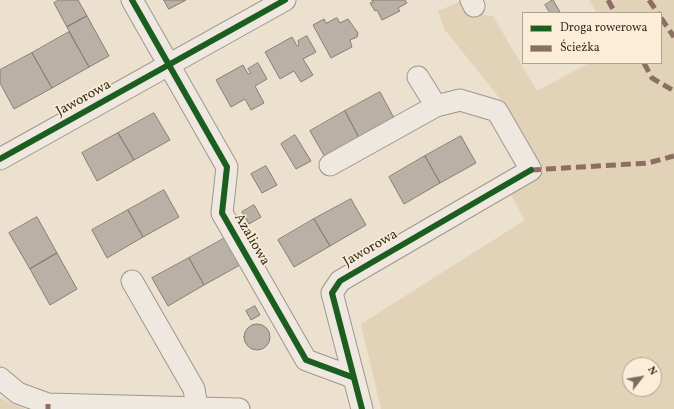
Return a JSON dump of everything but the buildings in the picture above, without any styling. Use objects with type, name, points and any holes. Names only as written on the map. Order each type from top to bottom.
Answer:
[{"type":"street","name":"Azaliowa","points":[[132,0],[168,66],[227,167],[222,213],[306,360],[352,378]]},
{"type":"street","name":"Jaworowa","points":[[0,159],[285,0]]},
{"type":"street","points":[[330,165],[436,106],[418,77]]},
{"type":"street","name":"Jaworowa","points":[[362,409],[352,378],[332,293],[340,281],[531,170],[497,111],[460,100],[436,106]]},
{"type":"street","points":[[132,281],[194,389],[197,407]]},
{"type":"street","points":[[0,378],[18,393],[48,404],[239,409]]},
{"type":"shaded area","points":[[589,0],[674,0],[674,409],[381,409],[361,324],[525,220],[509,192],[545,171],[506,106],[445,30],[438,11],[461,1],[477,14],[493,16],[537,91],[587,64],[662,64],[662,12],[596,12]]},
{"type":"shaded area","points":[[0,398],[25,409],[0,409]]},
{"type":"marked path","points":[[608,0],[614,12]]},
{"type":"marked path","points":[[649,0],[657,12]]},
{"type":"marked path","points":[[662,19],[674,37]]},
{"type":"marked path","points":[[645,64],[652,78],[674,91]]},
{"type":"marked path","points":[[531,170],[648,163],[674,156]]},
{"type":"marked path","points":[[48,404],[48,409]]},
{"type":"cycle path","points":[[132,0],[227,167],[222,213],[306,360],[352,377]]},
{"type":"cycle path","points":[[0,159],[285,0]]},
{"type":"cycle path","points":[[362,409],[332,293],[340,281],[531,170]]}]
